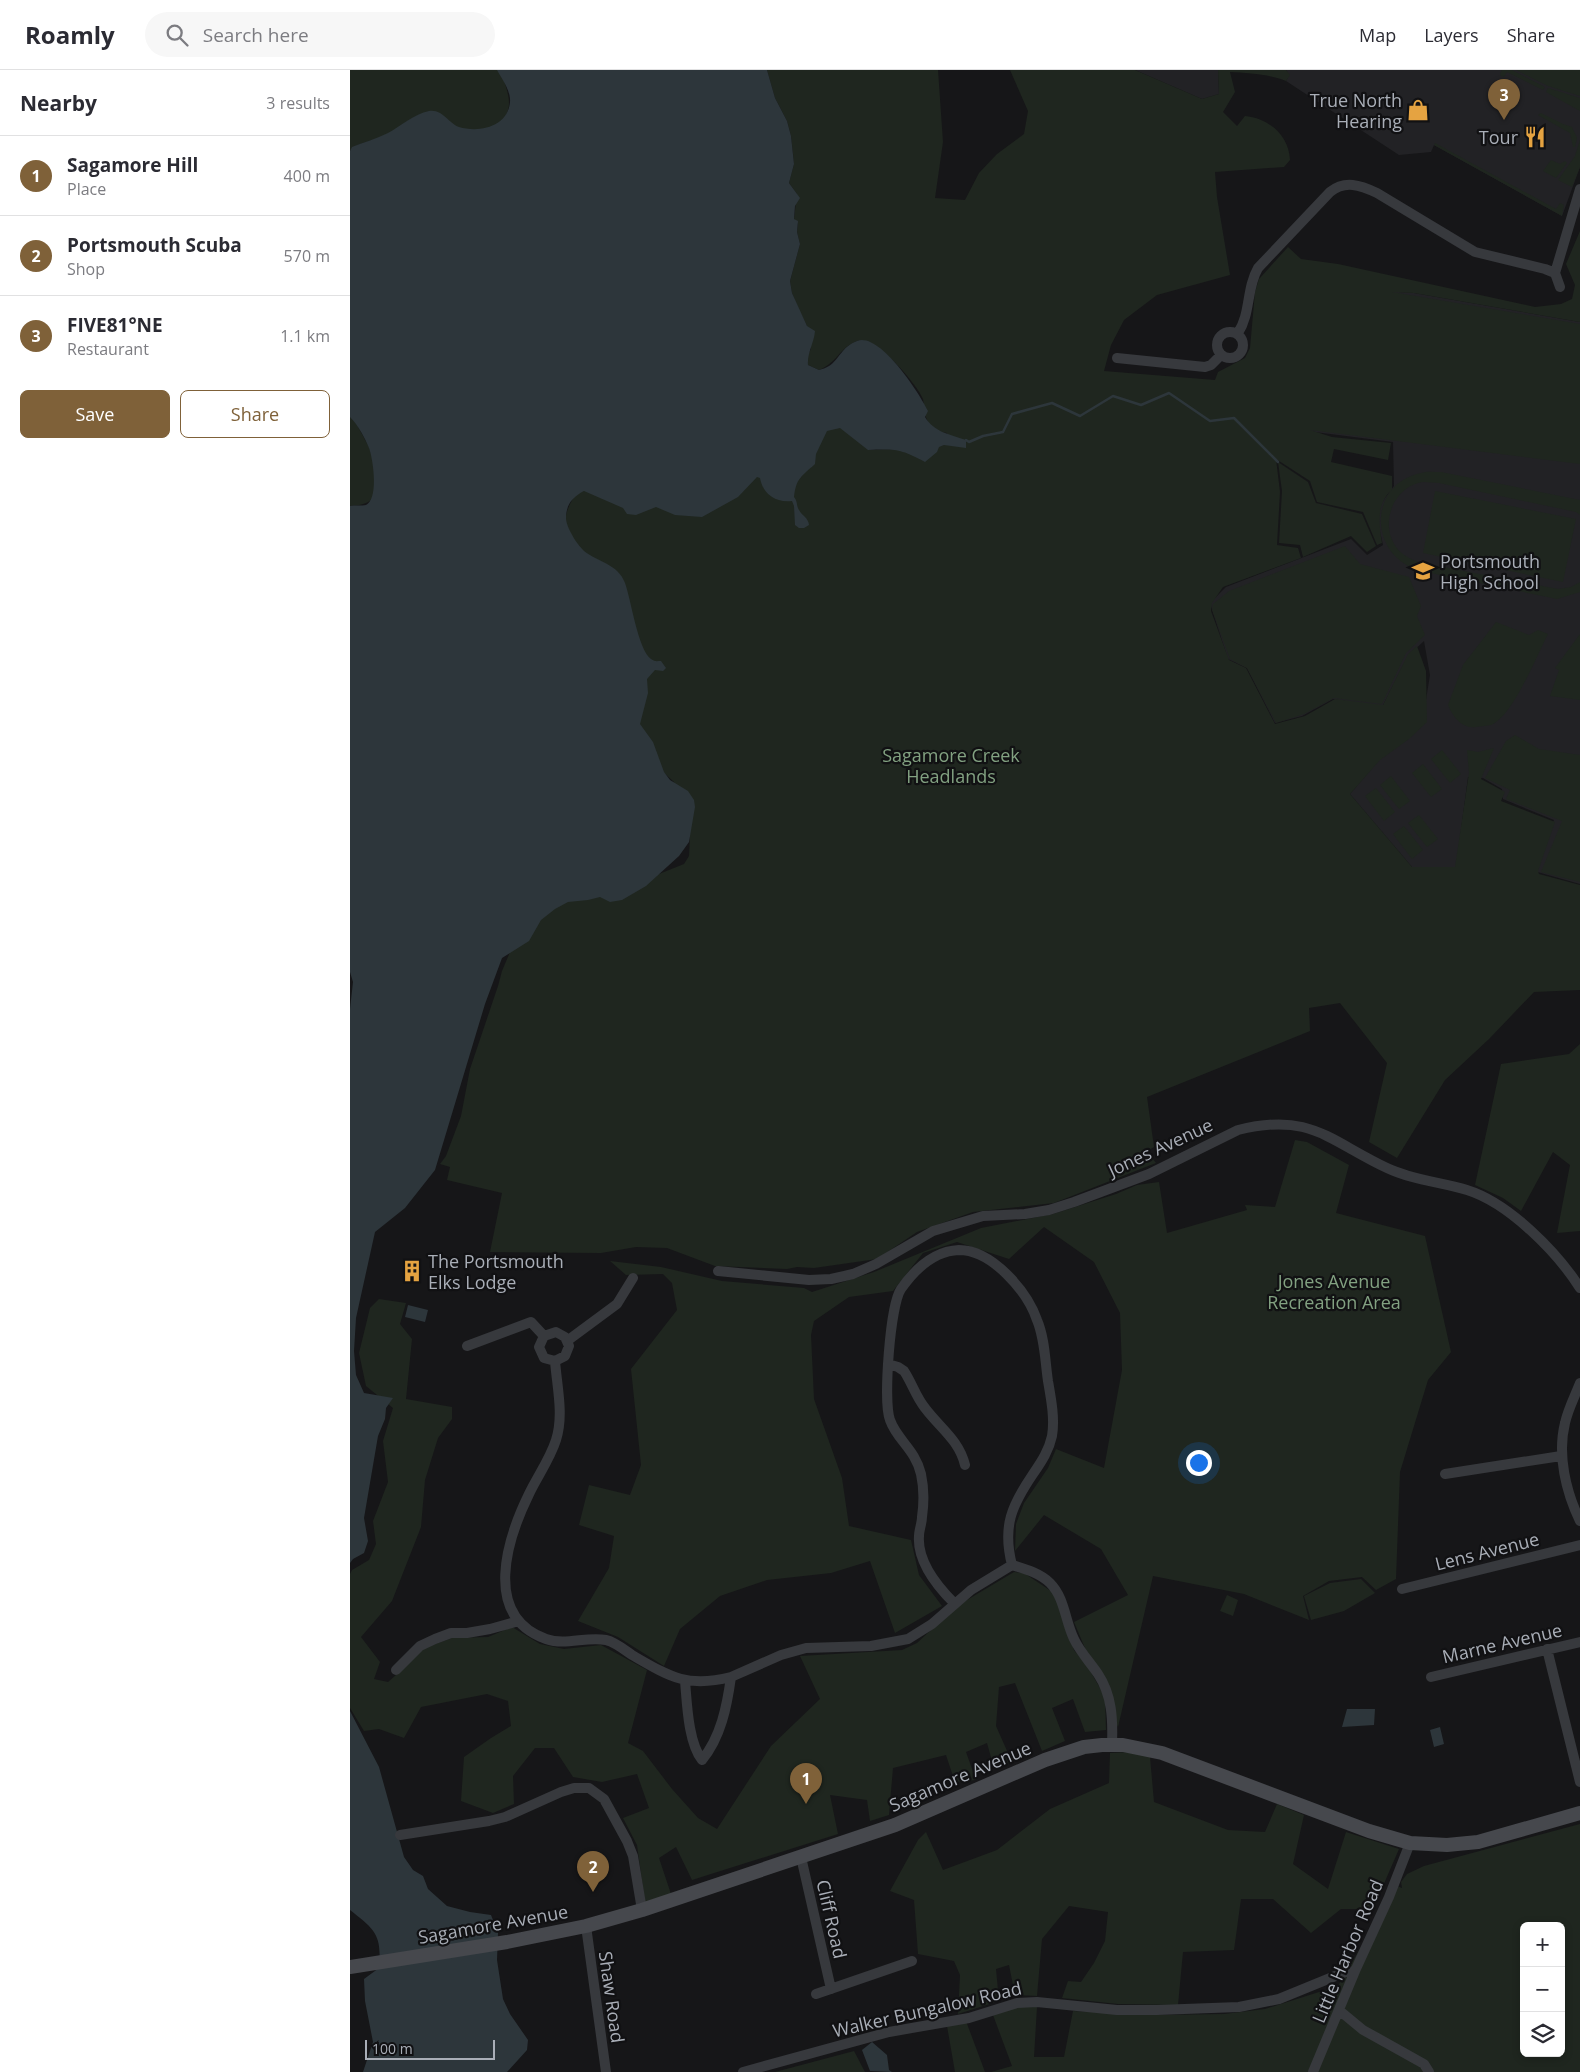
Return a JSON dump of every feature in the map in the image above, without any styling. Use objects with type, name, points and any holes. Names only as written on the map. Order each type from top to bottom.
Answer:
[{"type":"main road","name":"Sagamore Avenue","points":[[350,1967],[508,1942],[586,1926],[642,1910],[894,1825],[1064,1753],[1084,1747],[1112,1744],[1162,1753],[1360,1828],[1410,1843],[1448,1845],[1470,1843],[1580,1813]]},
{"type":"street","points":[[1238,333],[1247,315],[1251,283],[1258,268],[1330,192],[1343,184],[1359,186],[1377,193],[1475,252],[1545,269],[1554,273]]},
{"type":"street","points":[[1560,287],[1554,273],[1580,189]]},
{"type":"street","points":[[1221,355],[1217,346],[1219,338],[1227,332],[1238,333]]},
{"type":"street","points":[[1221,355],[1232,358],[1241,353],[1244,344],[1238,333]]},
{"type":"street","points":[[1117,358],[1204,367],[1211,365],[1221,355]]},
{"type":"street","name":"Jones Avenue","points":[[718,1271],[809,1280],[831,1279],[853,1274],[876,1264],[915,1240],[934,1231],[983,1216],[1025,1214],[1049,1210],[1149,1174],[1238,1130],[1269,1124],[1283,1124],[1311,1128],[1387,1168],[1469,1191],[1496,1204],[1520,1222],[1550,1250],[1580,1288]]},
{"type":"street","points":[[954,1604],[925,1566],[918,1537],[922,1517],[923,1487],[916,1459],[889,1417],[887,1399],[888,1364],[897,1295],[909,1278],[928,1259],[946,1250],[968,1250],[989,1259],[1012,1278],[1037,1318],[1042,1335],[1050,1390],[1053,1433],[1049,1449],[1012,1509],[1008,1522],[1012,1565]]},
{"type":"street","points":[[568,1341],[617,1304],[633,1278]]},
{"type":"street","points":[[467,1346],[531,1322],[544,1336]]},
{"type":"street","points":[[556,1332],[568,1341],[568,1351],[565,1356],[555,1361],[544,1358],[539,1347],[544,1336],[556,1332]]},
{"type":"street","points":[[555,1361],[560,1427],[556,1442],[528,1496],[512,1534],[506,1562],[504,1587],[511,1610],[519,1621],[534,1633],[558,1642],[606,1640],[660,1672],[685,1680],[706,1683],[731,1677],[781,1656],[806,1648],[871,1646],[908,1639],[932,1624],[954,1604],[989,1578],[1012,1565],[1042,1576],[1051,1583],[1059,1595],[1074,1640],[1098,1674],[1108,1696],[1113,1719],[1112,1744]]},
{"type":"street","points":[[888,1364],[904,1371],[927,1410],[953,1438],[965,1465]]},
{"type":"street","points":[[1580,1383],[1565,1423],[1561,1456],[1574,1509],[1580,1521]]},
{"type":"street","points":[[1445,1474],[1561,1456]]},
{"type":"street","name":"Lens Avenue","points":[[1402,1589],[1580,1545]]},
{"type":"street","points":[[396,1670],[420,1646],[435,1639],[451,1633],[490,1630],[519,1621]]},
{"type":"street","name":"Marne Avenue","points":[[1431,1677],[1580,1642]]},
{"type":"street","points":[[1547,1650],[1580,1782]]},
{"type":"street","points":[[685,1680],[691,1727],[698,1755],[702,1760],[715,1741],[731,1677]]},
{"type":"street","points":[[400,1835],[489,1822],[561,1792],[574,1788],[589,1788],[604,1799],[621,1826],[633,1856],[642,1910]]},
{"type":"street","name":"Little Harbor Road","points":[[1313,2072],[1389,1897],[1410,1843]]},
{"type":"street","name":"Cliff Road","points":[[801,1857],[831,1989]]},
{"type":"street","name":"Shaw Road","points":[[586,1926],[606,2072]]},
{"type":"street","name":"Cliff Road","points":[[816,1994],[912,1961]]},
{"type":"street","name":"Walker Bungalow Road","points":[[743,2072],[889,2032],[969,2018],[1018,2003],[1037,2002],[1117,2010],[1239,2007],[1280,1999],[1345,1972],[1355,1972]]},
{"type":"street","points":[[1340,2011],[1363,2030],[1424,2064],[1429,2072]]},
{"type":"shaded area","points":[[497,70],[767,70],[775,98],[787,121],[791,136],[794,164],[789,183],[800,198],[795,206],[794,219],[798,221],[797,232],[800,244],[790,281],[792,293],[807,326],[815,331],[808,365],[819,370],[827,367],[833,363],[847,346],[857,341],[866,341],[877,346],[898,366],[917,392],[928,411],[925,417],[929,422],[942,432],[966,440],[966,448],[944,445],[939,447],[937,452],[925,462],[910,454],[898,451],[868,450],[840,428],[827,431],[816,454],[815,464],[800,478],[796,486],[794,497],[800,512],[806,518],[809,525],[804,528],[799,528],[795,525],[792,501],[775,499],[767,493],[760,478],[757,477],[738,497],[702,517],[675,515],[656,507],[636,515],[627,514],[623,508],[584,491],[569,504],[566,520],[574,538],[584,551],[613,567],[622,577],[642,646],[651,659],[661,661],[666,668],[663,671],[655,670],[647,679],[648,693],[640,724],[653,742],[664,772],[670,780],[688,791],[694,800],[695,807],[689,842],[679,856],[646,886],[622,900],[610,902],[600,897],[568,902],[541,920],[529,941],[502,958],[485,1004],[435,1170],[405,1208],[375,1232],[356,1318],[354,1351],[356,1375],[364,1393],[393,1398],[386,1408],[385,1419],[378,1436],[364,1518],[368,1541],[364,1553],[353,1559],[350,1563],[350,1009],[353,982],[350,972],[350,506],[366,505],[370,501],[373,495],[374,478],[369,448],[361,432],[350,417],[350,151],[352,147],[384,135],[413,117],[429,111],[438,112],[455,125],[467,129],[491,126],[504,117],[510,102],[506,85]]},
{"type":"shaded area","points":[[1135,70],[1218,70],[1219,94],[1202,99]]},
{"type":"shaded area","points":[[1286,70],[1580,70],[1580,167],[1562,216],[1434,145],[1431,152],[1399,155],[1286,81],[1289,75]]},
{"type":"shaded area","name":"Portsmouth High School","points":[[1342,288],[1414,293],[1580,322],[1580,884],[1534,871],[1554,820],[1503,799],[1502,789],[1483,778],[1468,777],[1456,867],[1412,867],[1350,794],[1425,706],[1430,675],[1424,641],[1408,656],[1382,707],[1333,699],[1302,716],[1275,723],[1247,668],[1228,659],[1210,603],[1226,587],[1351,539],[1367,555],[1383,545],[1377,519],[1382,502],[1394,486],[1393,442],[1307,431]]},
{"type":"shaded area","points":[[408,1305],[428,1310],[425,1322],[405,1317]]},
{"type":"shaded area","points":[[1347,1709],[1375,1709],[1374,1725],[1342,1727]]},
{"type":"shaded area","points":[[350,1711],[379,1767],[404,1857],[413,1870],[423,1876],[428,1889],[447,1906],[491,1915],[498,1933],[497,1960],[503,1999],[510,2014],[528,2040],[527,2050],[507,2072],[363,2072],[373,2042],[365,2001],[364,1979],[379,1968],[380,1957],[378,1940],[375,1934],[366,1923],[350,1910]]},
{"type":"shaded area","points":[[1440,1727],[1444,1744],[1434,1747],[1430,1730]]},
{"type":"shaded area","points":[[872,2042],[887,2055],[889,2070],[892,2072],[870,2071],[862,2050]]},
{"type":"green space","points":[[350,70],[501,70],[508,97],[508,111],[505,118],[490,133],[458,128],[422,114],[385,136],[363,143],[350,151]]},
{"type":"green space","name":"Sagamore Creek Headlands","points":[[767,70],[938,70],[943,142],[935,198],[965,200],[979,173],[997,154],[1024,134],[1028,111],[1010,70],[1135,70],[1202,99],[1219,94],[1218,70],[1286,70],[1290,75],[1286,81],[1266,75],[1230,72],[1235,92],[1223,112],[1237,126],[1245,116],[1262,120],[1276,129],[1286,143],[1290,160],[1284,167],[1215,172],[1217,197],[1230,275],[1157,295],[1124,320],[1111,345],[1104,371],[1215,380],[1218,372],[1245,358],[1250,348],[1255,292],[1259,279],[1288,247],[1301,259],[1338,264],[1535,307],[1561,304],[1572,299],[1575,285],[1566,264],[1580,231],[1580,322],[1414,293],[1392,292],[1580,324],[1580,464],[1310,430],[1332,437],[1391,443],[1388,460],[1334,449],[1331,462],[1392,476],[1392,490],[1383,501],[1381,508],[1380,529],[1382,543],[1377,545],[1363,512],[1317,502],[1310,481],[1276,459],[1280,492],[1277,545],[1298,548],[1301,558],[1223,587],[1212,603],[1211,611],[1229,660],[1246,668],[1275,724],[1305,716],[1335,699],[1383,705],[1408,654],[1417,646],[1426,671],[1427,722],[1409,739],[1380,760],[1350,794],[1412,867],[1455,867],[1469,773],[1467,750],[1478,752],[1494,748],[1481,779],[1505,792],[1501,801],[1555,822],[1538,871],[1539,874],[1580,885],[1580,990],[1534,992],[1489,1039],[1445,1080],[1397,1158],[1369,1142],[1387,1063],[1340,1003],[1309,1008],[1310,1031],[1147,1097],[1154,1147],[1147,1151],[1156,1163],[1054,1203],[973,1212],[917,1232],[877,1259],[814,1268],[797,1267],[787,1269],[715,1266],[667,1248],[636,1247],[601,1253],[490,1252],[502,1193],[447,1180],[450,1167],[440,1164],[446,1156],[461,1116],[470,1069],[502,971],[515,940],[535,910],[659,874],[684,864],[689,856],[690,835],[674,782],[662,771],[652,741],[641,732],[565,520],[577,492],[751,468],[793,492],[816,437],[838,422],[869,450],[896,449],[907,452],[944,445],[947,433],[930,425],[925,413],[923,399],[913,383],[894,362],[874,345],[865,341],[857,341],[846,347],[830,363],[819,370],[808,365],[807,356],[811,349],[807,326],[792,293],[790,281],[800,244],[797,232],[798,224],[794,219],[797,194],[789,183],[794,164],[791,136],[787,121],[775,98]]},
{"type":"green space","points":[[1502,70],[1512,70],[1545,87],[1543,90],[1507,72],[1504,77],[1501,76]]},
{"type":"green space","points":[[1516,70],[1580,70],[1580,96],[1548,86]]},
{"type":"green space","points":[[1548,88],[1580,98],[1580,111],[1546,92]]},
{"type":"green space","points":[[1541,113],[1572,127],[1577,138],[1575,147],[1573,147],[1570,133],[1538,115]]},
{"type":"green space","points":[[1580,140],[1580,167],[1572,187],[1558,180],[1575,156]]},
{"type":"green space","points":[[1435,143],[1556,209],[1560,203],[1564,205],[1562,216],[1434,145]]},
{"type":"green space","points":[[1551,160],[1560,164],[1565,161],[1567,163],[1556,178],[1543,171]]},
{"type":"green space","points":[[350,412],[369,447],[381,482],[367,503],[350,506]]},
{"type":"green space","points":[[1278,462],[1308,482],[1316,503],[1362,514],[1376,546],[1367,552],[1351,536],[1303,557],[1300,545],[1279,543],[1282,491]]},
{"type":"green space","points":[[1423,472],[1441,472],[1580,500],[1580,515],[1576,512],[1439,483],[1423,482],[1404,490],[1392,507],[1389,517],[1391,537],[1396,547],[1402,553],[1422,563],[1558,589],[1571,587],[1580,582],[1580,592],[1557,599],[1421,571],[1404,563],[1391,551],[1383,537],[1381,521],[1383,505],[1391,491],[1403,480]]},
{"type":"green space","points":[[1435,491],[1576,519],[1563,582],[1423,553]]},
{"type":"green space","points":[[1345,546],[1360,564],[1409,577],[1421,606],[1417,616],[1425,635],[1406,653],[1382,704],[1334,698],[1304,714],[1276,723],[1247,668],[1230,659],[1212,610],[1213,604],[1229,591]]},
{"type":"green space","points":[[1496,622],[1529,635],[1538,630],[1548,634],[1531,670],[1508,710],[1491,725],[1466,726],[1455,718],[1448,705],[1463,665]]},
{"type":"green space","points":[[1580,634],[1580,700],[1550,696],[1559,670],[1555,668]]},
{"type":"green space","points":[[1515,735],[1539,749],[1580,755],[1580,882],[1541,872],[1562,821],[1506,799],[1510,790],[1485,778],[1506,741]]},
{"type":"green space","points":[[1442,750],[1461,774],[1450,783],[1431,759]]},
{"type":"green space","points":[[1423,764],[1442,789],[1431,797],[1412,773]]},
{"type":"green space","points":[[1391,776],[1410,801],[1399,809],[1380,785]]},
{"type":"green space","points":[[1376,788],[1395,812],[1384,821],[1365,796]]},
{"type":"green space","points":[[1419,815],[1438,839],[1427,847],[1408,823]]},
{"type":"green space","points":[[1404,826],[1423,850],[1412,859],[1393,834]]},
{"type":"green space","points":[[1580,1044],[1580,1231],[1557,1233],[1570,1165],[1553,1152],[1521,1211],[1503,1198],[1475,1185],[1501,1064],[1569,1054]]},
{"type":"green space","name":"Jones Avenue Recreation Area","points":[[1295,1140],[1307,1142],[1349,1165],[1336,1213],[1425,1236],[1451,1352],[1428,1380],[1400,1472],[1396,1579],[1376,1590],[1362,1577],[1329,1581],[1303,1596],[1309,1620],[1244,1594],[1153,1576],[1118,1727],[1074,1622],[1128,1595],[1101,1549],[1044,1515],[1015,1551],[1016,1524],[1024,1503],[1048,1468],[1056,1449],[1104,1468],[1122,1370],[1120,1313],[1094,1262],[1044,1227],[1009,1259],[957,1242],[923,1253],[893,1291],[849,1297],[814,1321],[811,1335],[814,1399],[842,1478],[849,1526],[911,1540],[919,1575],[942,1606],[895,1633],[870,1561],[831,1573],[767,1580],[720,1596],[680,1629],[664,1666],[618,1637],[578,1621],[609,1568],[614,1536],[579,1525],[589,1485],[630,1495],[641,1465],[631,1369],[677,1310],[672,1283],[663,1274],[626,1275],[610,1261],[661,1267],[722,1281],[804,1288],[812,1292],[874,1272],[981,1228],[1053,1214],[1116,1194],[1137,1185],[1159,1182],[1167,1233],[1247,1210],[1245,1205],[1275,1207]]},
{"type":"green space","points":[[379,1299],[406,1303],[400,1324],[412,1339],[406,1399],[452,1407],[452,1419],[438,1438],[425,1480],[421,1527],[392,1601],[361,1637],[380,1662],[374,1679],[388,1682],[422,1649],[452,1638],[488,1637],[512,1627],[540,1644],[564,1649],[601,1645],[647,1670],[628,1743],[643,1751],[672,1789],[698,1818],[717,1829],[771,1746],[820,1699],[800,1656],[902,1650],[917,1643],[957,1606],[1014,1572],[1024,1573],[1054,1593],[1074,1650],[1088,1667],[1105,1697],[1106,1730],[1085,1732],[1073,1699],[1052,1708],[1065,1741],[1042,1751],[1015,1683],[999,1687],[996,1726],[1012,1762],[994,1768],[987,1743],[966,1752],[976,1780],[955,1782],[946,1755],[893,1768],[889,1815],[870,1821],[867,1800],[830,1795],[838,1834],[692,1880],[676,1847],[659,1858],[671,1894],[645,1902],[637,1845],[623,1818],[649,1808],[637,1774],[602,1782],[573,1777],[554,1748],[535,1748],[513,1776],[514,1804],[493,1813],[461,1801],[464,1757],[511,1726],[508,1701],[487,1694],[421,1707],[404,1738],[379,1729],[364,1731],[350,1708],[350,1574],[352,1570],[369,1560],[376,1544],[373,1521],[388,1482],[383,1441],[393,1408],[366,1386],[359,1353],[370,1308]]},
{"type":"green space","points":[[1361,1579],[1375,1593],[1344,1611],[1311,1620],[1304,1596],[1330,1583]]},
{"type":"green space","points":[[1227,1595],[1238,1600],[1233,1616],[1220,1611]]},
{"type":"green space","points":[[1130,1752],[1150,1757],[1154,1802],[1228,1830],[1265,1832],[1277,1804],[1304,1815],[1293,1864],[1328,1889],[1346,1832],[1399,1849],[1373,1909],[1341,1909],[1311,1933],[1273,1899],[1241,1899],[1234,1950],[1183,1952],[1178,2005],[1118,2004],[1062,1998],[1068,1981],[1081,1982],[1094,1963],[1105,1941],[1108,1912],[1069,1906],[1042,1939],[1037,1996],[1015,1995],[1009,1965],[996,1969],[999,2001],[958,2014],[960,1975],[954,1961],[918,1954],[914,1900],[890,1891],[918,1840],[926,1832],[943,1870],[997,1850],[1050,1809],[1109,1783],[1110,1753]]},
{"type":"green space","points":[[1580,1824],[1580,2072],[991,2072],[1012,2066],[993,2015],[1018,2007],[1037,2007],[1034,2057],[1064,2057],[1073,2011],[1156,2015],[1224,2014],[1265,2009],[1338,1986],[1397,1886],[1402,1888],[1401,1882],[1407,1874],[1424,1866]]},
{"type":"green space","points":[[966,2021],[985,2072],[955,2072],[947,2026]]},
{"type":"green space","points":[[854,2051],[865,2072],[775,2072]]},
{"type":"waterway","points":[[966,440],[969,442],[983,436],[1003,432],[1012,414],[1052,403],[1080,416],[1113,396],[1141,405],[1169,393],[1210,421],[1234,418],[1278,462]]},
{"type":"place","name":"True North Hearing","points":[[1418,110]]},
{"type":"place","name":"FIVE81°NE","points":[[1504,120]]},
{"type":"place","name":"Tour","points":[[1535,137]]},
{"type":"place","name":"Portsmouth High School","points":[[1423,571]]},
{"type":"place","name":"The Portsmouth Elks Lodge","points":[[412,1271]]},
{"type":"place","name":"Sagamore Hill","points":[[806,1804]]},
{"type":"place","name":"Portsmouth Scuba","points":[[593,1892]]}]
